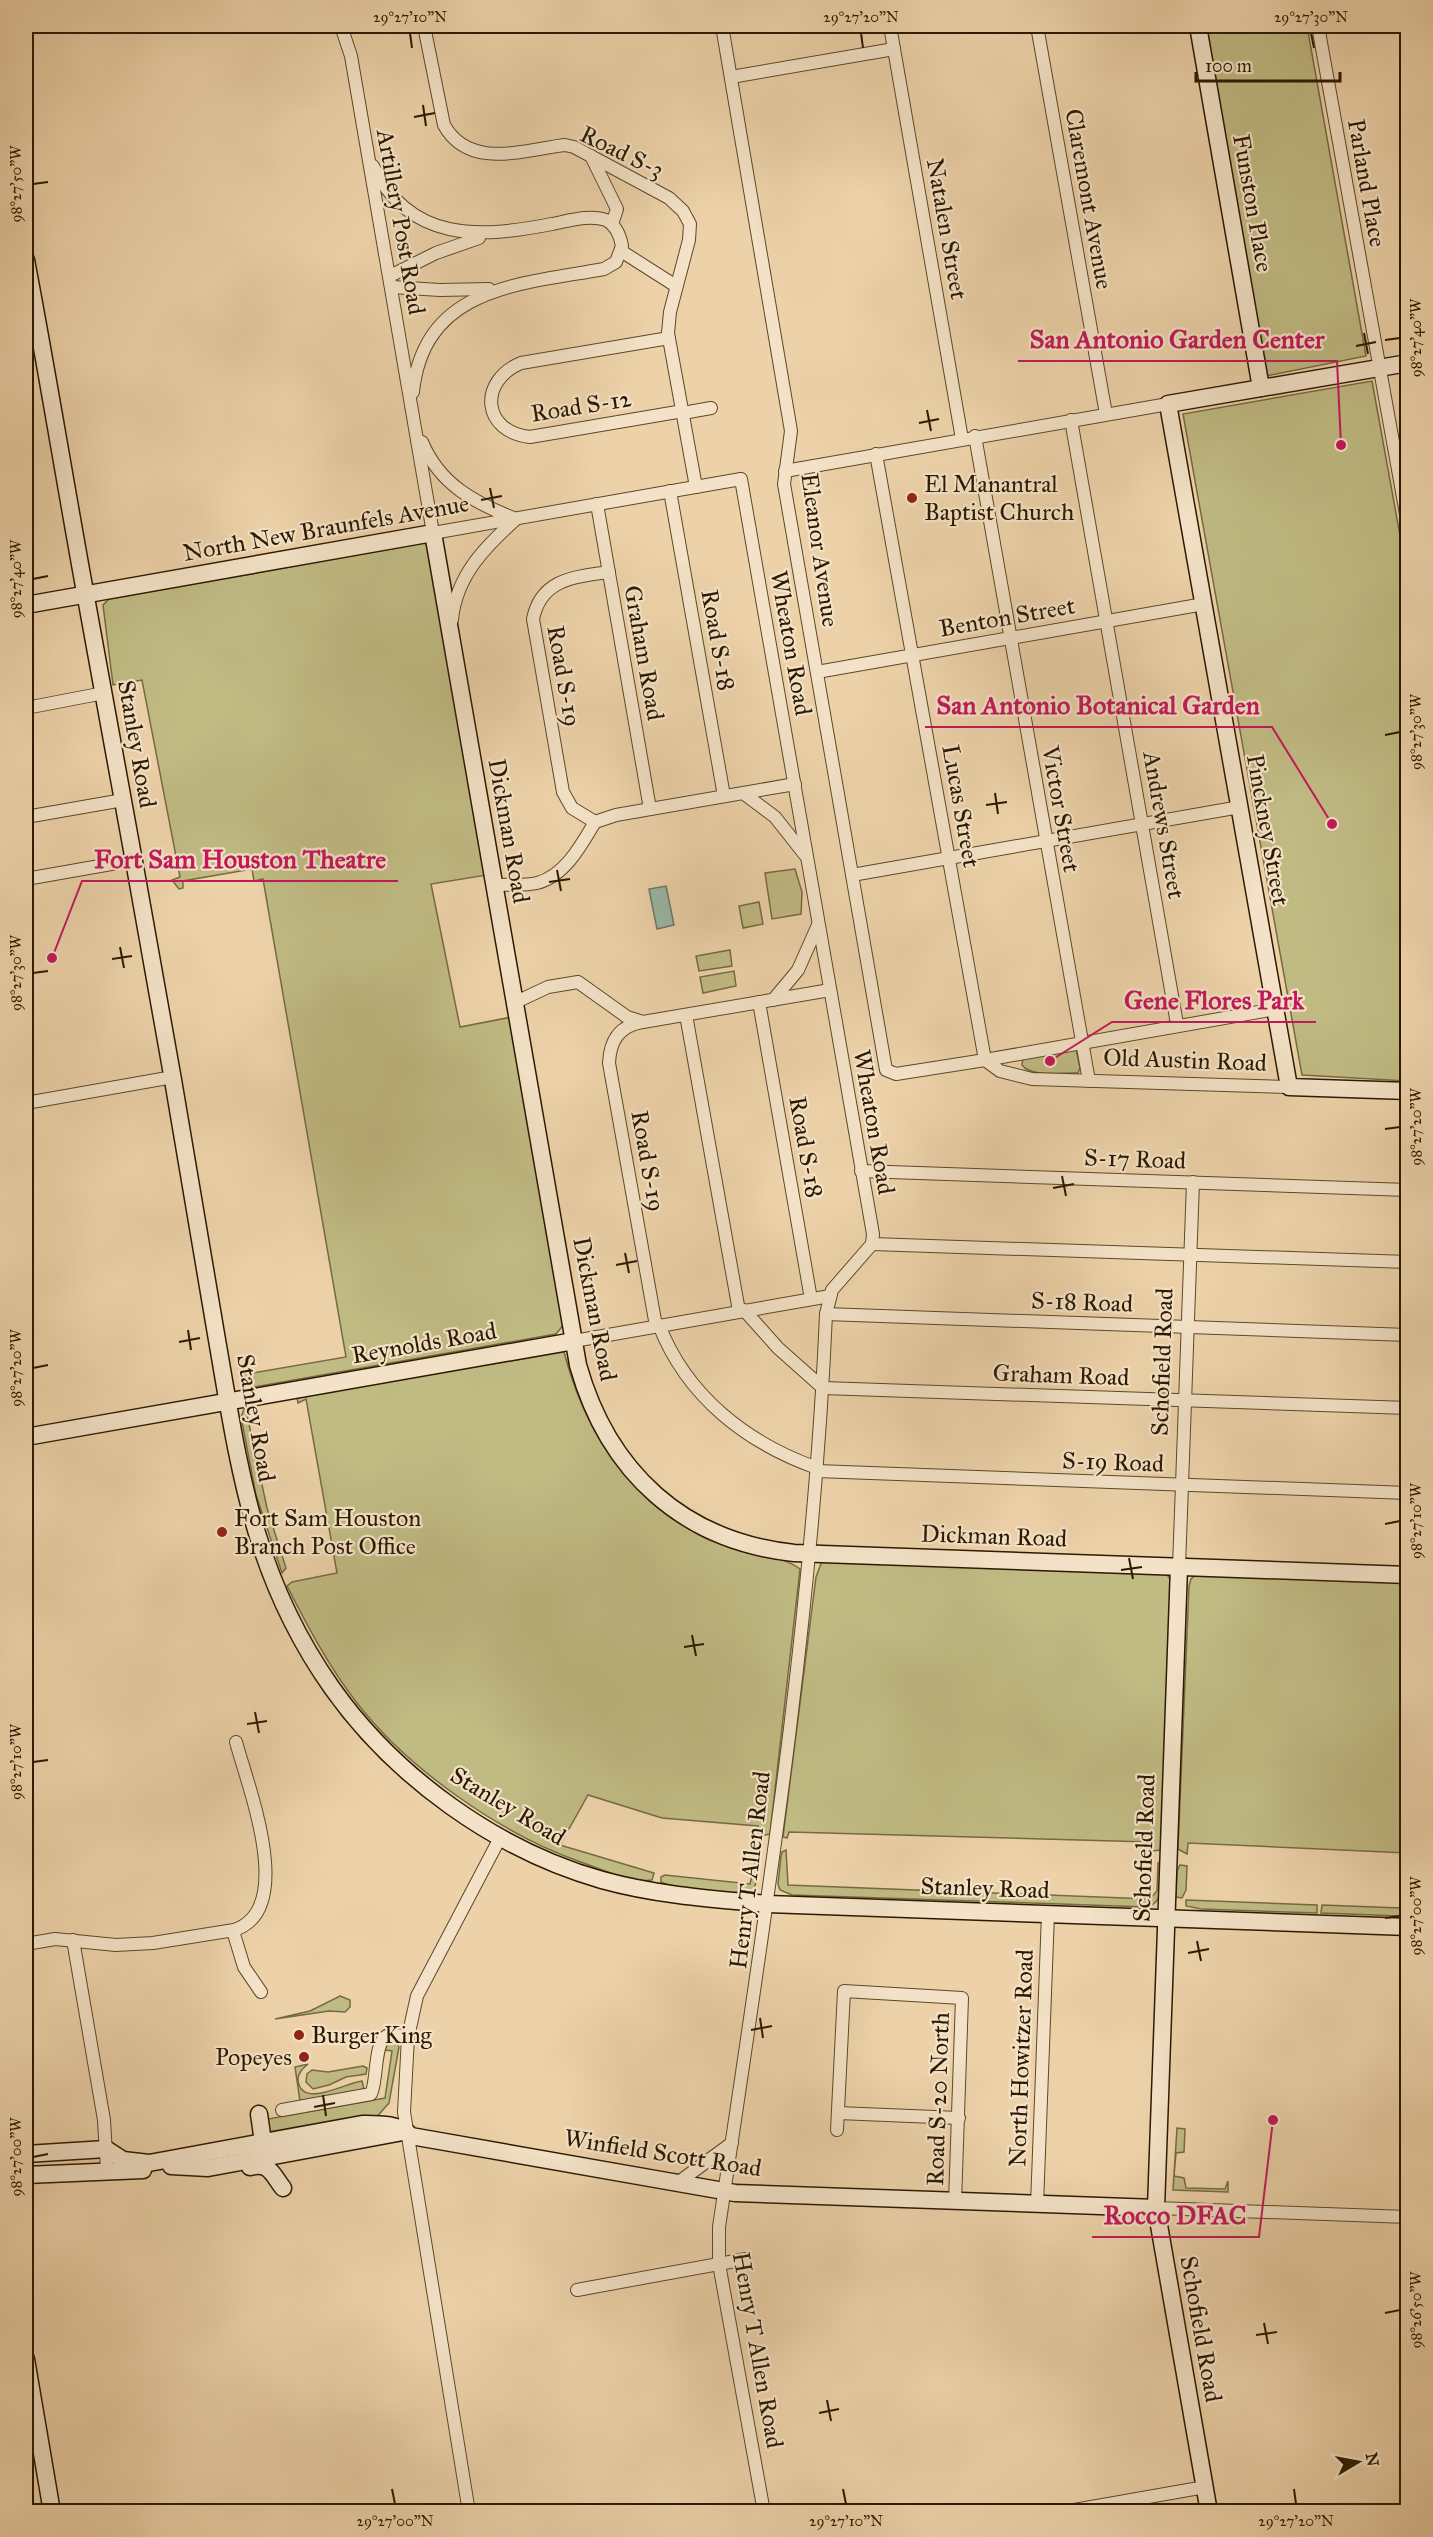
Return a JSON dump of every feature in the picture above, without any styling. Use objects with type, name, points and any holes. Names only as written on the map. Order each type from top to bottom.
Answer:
[{"type":"street","name":"Artillery Post Road","points":[[341,26],[351,56],[369,155],[433,533]]},
{"type":"street","name":"Road S-3","points":[[424,26],[444,125],[451,137],[465,149],[488,154],[566,145],[669,198],[683,211],[690,224],[689,240],[670,312],[669,338],[696,487]]},
{"type":"street","name":"Eleanor Avenue","points":[[722,26],[791,430],[784,484],[884,1065],[886,1070],[896,1074],[985,1060]]},
{"type":"street","name":"Natalen Street","points":[[890,26],[962,439]]},
{"type":"street","name":"Claremont Avenue","points":[[1037,26],[1106,414]]},
{"type":"street","name":"Funston Place","points":[[1198,26],[1261,388]]},
{"type":"street","name":"Parland Place","points":[[1318,26],[1407,525]]},
{"type":"street","points":[[731,77],[894,49]]},
{"type":"street","points":[[369,155],[390,192],[409,210],[428,222],[465,233],[496,234]]},
{"type":"street","points":[[591,156],[617,209],[612,224]]},
{"type":"street","points":[[588,218],[604,219],[612,224],[621,240],[621,251],[616,262],[603,269],[496,289],[440,290],[391,281],[462,242],[496,234],[588,218]]},
{"type":"street","points":[[621,251],[676,286]]},
{"type":"street","name":"Stanley Road","points":[[26,260],[134,860],[241,1481],[260,1548],[294,1627],[350,1712],[403,1767],[456,1809],[501,1836],[546,1860],[600,1880],[663,1893],[768,1904],[1407,1927]]},
{"type":"street","points":[[412,408],[415,377],[428,343],[442,324],[459,308],[496,289]]},
{"type":"street","name":"Road S-12","points":[[669,338],[521,363],[507,369],[494,384],[491,399],[493,414],[502,427],[517,436],[530,437],[683,412]]},
{"type":"street","points":[[785,471],[975,436],[1407,363]]},
{"type":"street","name":"Pinckney Street","points":[[1168,404],[1289,1087]]},
{"type":"street","points":[[683,412],[711,408]]},
{"type":"street","name":"Andrews Street","points":[[1071,420],[1177,1024]]},
{"type":"street","name":"Artillery Post Road","points":[[416,427],[432,461],[454,488],[474,501],[516,519]]},
{"type":"street","name":"Victor Street","points":[[975,436],[1080,1043],[1089,1082]]},
{"type":"street","name":"Lucas Street","points":[[876,454],[985,1060]]},
{"type":"street","name":"North New Braunfels Avenue","points":[[26,605],[741,479]]},
{"type":"street","name":"Wheaton Road","points":[[741,479],[873,1234],[872,1244]]},
{"type":"street","name":"Road S-18","points":[[670,491],[724,796]]},
{"type":"street","name":"Graham Road","points":[[597,504],[650,809]]},
{"type":"street","name":"Dickman Road","points":[[451,639],[454,603],[463,580],[479,555],[516,519]]},
{"type":"street","name":"Dickman Road","points":[[433,533],[574,1341],[585,1389],[601,1427],[619,1456],[653,1493],[694,1523],[717,1534],[766,1550],[1407,1575]]},
{"type":"street","name":"Road S-19","points":[[595,822],[572,808],[563,792],[532,619],[536,603],[549,588],[563,581],[609,572]]},
{"type":"street","name":"Benton Street","points":[[817,672],[1204,604]]},
{"type":"street","points":[[26,708],[104,693]]},
{"type":"street","points":[[494,885],[537,883],[552,877],[572,857],[595,822],[650,809],[795,784]]},
{"type":"street","points":[[743,793],[775,817],[807,859]]},
{"type":"street","points":[[26,817],[123,800]]},
{"type":"street","points":[[852,875],[1240,807]]},
{"type":"street","points":[[26,879],[134,860]]},
{"type":"street","points":[[773,1000],[798,970],[818,924]]},
{"type":"street","points":[[516,1002],[548,987],[578,982],[627,1017],[644,1022],[830,990]]},
{"type":"street","name":"Road S-18","points":[[759,1002],[811,1299]]},
{"type":"street","points":[[985,1060],[1177,1024],[1276,1009]]},
{"type":"street","points":[[686,1015],[741,1311],[823,1388]]},
{"type":"street","name":"Road S-19","points":[[644,1022],[631,1024],[619,1032],[610,1047],[609,1063],[658,1326]]},
{"type":"street","name":"Old Austin Road","points":[[985,1060],[1000,1071],[1024,1078],[1407,1091]]},
{"type":"street","points":[[26,1103],[172,1077]]},
{"type":"street","name":"S-17 Road","points":[[861,1171],[1407,1190]]},
{"type":"street","name":"Schofield Road","points":[[1192,1182],[1156,2208],[1209,2511]]},
{"type":"street","points":[[872,1244],[1407,1262]]},
{"type":"street","name":"Henry T Allen Road","points":[[764,2511],[719,2264],[719,2227],[768,1904],[810,1553],[823,1388],[826,1314],[830,1296],[872,1244]]},
{"type":"street","name":"Reynolds Road","points":[[26,1437],[830,1296]]},
{"type":"street","name":"S-18 Road","points":[[826,1314],[1407,1335]]},
{"type":"street","name":"S-19 Road","points":[[658,1326],[688,1379],[716,1409],[749,1437],[817,1470],[1407,1493]]},
{"type":"street","name":"Graham Road","points":[[823,1388],[1407,1408]]},
{"type":"street","points":[[26,1944],[73,1940],[105,1945],[153,1943],[233,1930],[244,1927],[257,1916],[266,1883],[264,1852],[236,1742]]},
{"type":"street","points":[[469,2511],[404,2112],[408,2037],[412,2014],[424,1978],[501,1836]]},
{"type":"street","name":"North Howitzer Road","points":[[1037,2205],[1048,1914]]},
{"type":"street","points":[[233,1930],[244,1967],[261,1992]]},
{"type":"street","points":[[73,1940],[106,2149],[107,2171]]},
{"type":"street","name":"Road S-20 North","points":[[838,2113],[844,1992],[963,1998],[955,2202]]},
{"type":"street","points":[[282,2110],[370,2094],[374,2088],[378,2046],[383,2038],[389,2035],[408,2037]]},
{"type":"street","points":[[837,2130],[838,2113],[959,2118]]},
{"type":"street","points":[[259,2114],[263,2142]]},
{"type":"street","points":[[27,2153],[106,2149],[123,2160],[149,2163],[362,2124],[390,2126],[407,2132]]},
{"type":"street","name":"Winfield Scott Road","points":[[29,2179],[177,2165],[208,2168],[407,2132],[411,2136],[724,2192],[1407,2217]]},
{"type":"street","points":[[676,2184],[732,2143]]},
{"type":"street","points":[[208,2168],[222,2171],[263,2165],[274,2172],[283,2188],[286,2162],[298,2151]]},
{"type":"street","points":[[577,2290],[746,2259]]},
{"type":"street","points":[[26,2359],[52,2511]]},
{"type":"street","points":[[1063,2511],[1204,2487]]},
{"type":"shaded area","points":[[1206,26],[1307,26],[1366,356],[1266,376]]},
{"type":"shaded area","points":[[1372,381],[1407,574],[1407,1081],[1302,1075],[1183,414]]},
{"type":"shaded area","points":[[424,543],[427,545],[487,875],[431,884],[460,1027],[512,1017],[565,1323],[556,1334],[243,1389],[241,1375],[346,1357],[263,879],[254,881],[252,869],[183,881],[183,888],[179,889],[172,880],[180,877],[142,680],[113,685],[103,605],[109,599]]},
{"type":"shaded area","points":[[795,869],[802,892],[801,914],[772,919],[765,873]]},
{"type":"shaded area","points":[[666,886],[674,925],[657,929],[649,889]]},
{"type":"shaded area","points":[[759,902],[763,924],[743,928],[739,906]]},
{"type":"shaded area","points":[[730,950],[732,966],[699,971],[696,956]]},
{"type":"shaded area","points":[[734,971],[736,986],[703,993],[700,977]]},
{"type":"shaded area","points":[[1076,1049],[1080,1068],[1078,1073],[1032,1072],[1022,1065],[1023,1058]]},
{"type":"shaded area","points":[[1404,1120],[1407,1120],[1407,1185],[1402,1185]]},
{"type":"shaded area","points":[[564,1352],[581,1404],[593,1428],[606,1450],[639,1491],[659,1508],[703,1537],[771,1556],[800,1569],[770,1834],[759,1836],[758,1826],[662,1818],[588,1795],[560,1845],[654,1873],[652,1880],[634,1879],[615,1874],[548,1849],[487,1816],[429,1775],[378,1728],[357,1703],[328,1661],[287,1586],[292,1582],[337,1573],[306,1399],[298,1403],[297,1397]]},
{"type":"shaded area","points":[[256,1404],[247,1415],[267,1508],[286,1568],[282,1573],[256,1495],[241,1417],[245,1407]]},
{"type":"shaded area","points":[[822,1561],[1166,1573],[1172,1582],[1161,1850],[1152,1851],[1150,1842],[789,1832],[787,1838],[783,1837],[816,1577]]},
{"type":"shaded area","points":[[1198,1573],[1407,1579],[1407,1853],[1188,1843],[1187,1854],[1178,1849],[1189,1586],[1191,1579]]},
{"type":"shaded area","points":[[758,1848],[760,1858],[754,1892],[706,1891],[679,1888],[661,1882],[661,1877],[665,1875],[750,1884]]},
{"type":"shaded area","points":[[786,1850],[788,1885],[1150,1899],[1157,1891],[1158,1863],[1160,1862],[1161,1889],[1157,1900],[1148,1907],[792,1895],[780,1890],[778,1884],[781,1856]]},
{"type":"shaded area","points":[[1180,1865],[1187,1866],[1186,1890],[1182,1898],[1176,1897],[1177,1871]]},
{"type":"shaded area","points":[[1186,1900],[1317,1905],[1317,1913],[1201,1909],[1186,1906]]},
{"type":"shaded area","points":[[1322,1905],[1401,1908],[1400,1916],[1321,1913]]},
{"type":"shaded area","points":[[340,1996],[350,2000],[350,2007],[345,2012],[329,2011],[275,2019],[310,2011]]},
{"type":"shaded area","points":[[387,2042],[397,2043],[399,2047],[389,2103],[375,2119],[271,2137],[268,2119],[385,2098],[392,2051],[385,2050]]},
{"type":"shaded area","points":[[308,2064],[301,2071],[298,2080],[301,2089],[307,2093],[316,2094],[362,2081],[364,2089],[300,2101],[295,2067]]},
{"type":"shaded area","points":[[363,2066],[367,2068],[366,2074],[346,2077],[329,2085],[313,2089],[306,2082],[307,2074],[312,2070],[328,2072]]},
{"type":"shaded area","points":[[1177,2128],[1185,2129],[1184,2152],[1176,2153],[1174,2176],[1184,2178],[1186,2188],[1225,2189],[1228,2181],[1228,2192],[1173,2190]]},
{"type":"place","name":"San Antonio Garden Center","points":[[1341,445]]},
{"type":"place","name":"El Manantral Baptist Church","points":[[912,498]]},
{"type":"place","name":"San Antonio Botanical Garden","points":[[1332,824]]},
{"type":"place","name":"Fort Sam Houston Theatre","points":[[52,958]]},
{"type":"place","name":"Gene Flores Park","points":[[1050,1061]]},
{"type":"place","name":"Fort Sam Houston Branch Post Office","points":[[222,1532]]},
{"type":"place","name":"Burger King","points":[[299,2035]]},
{"type":"place","name":"Popeyes","points":[[304,2057]]},
{"type":"place","name":"Rocco DFAC","points":[[1273,2120]]}]
